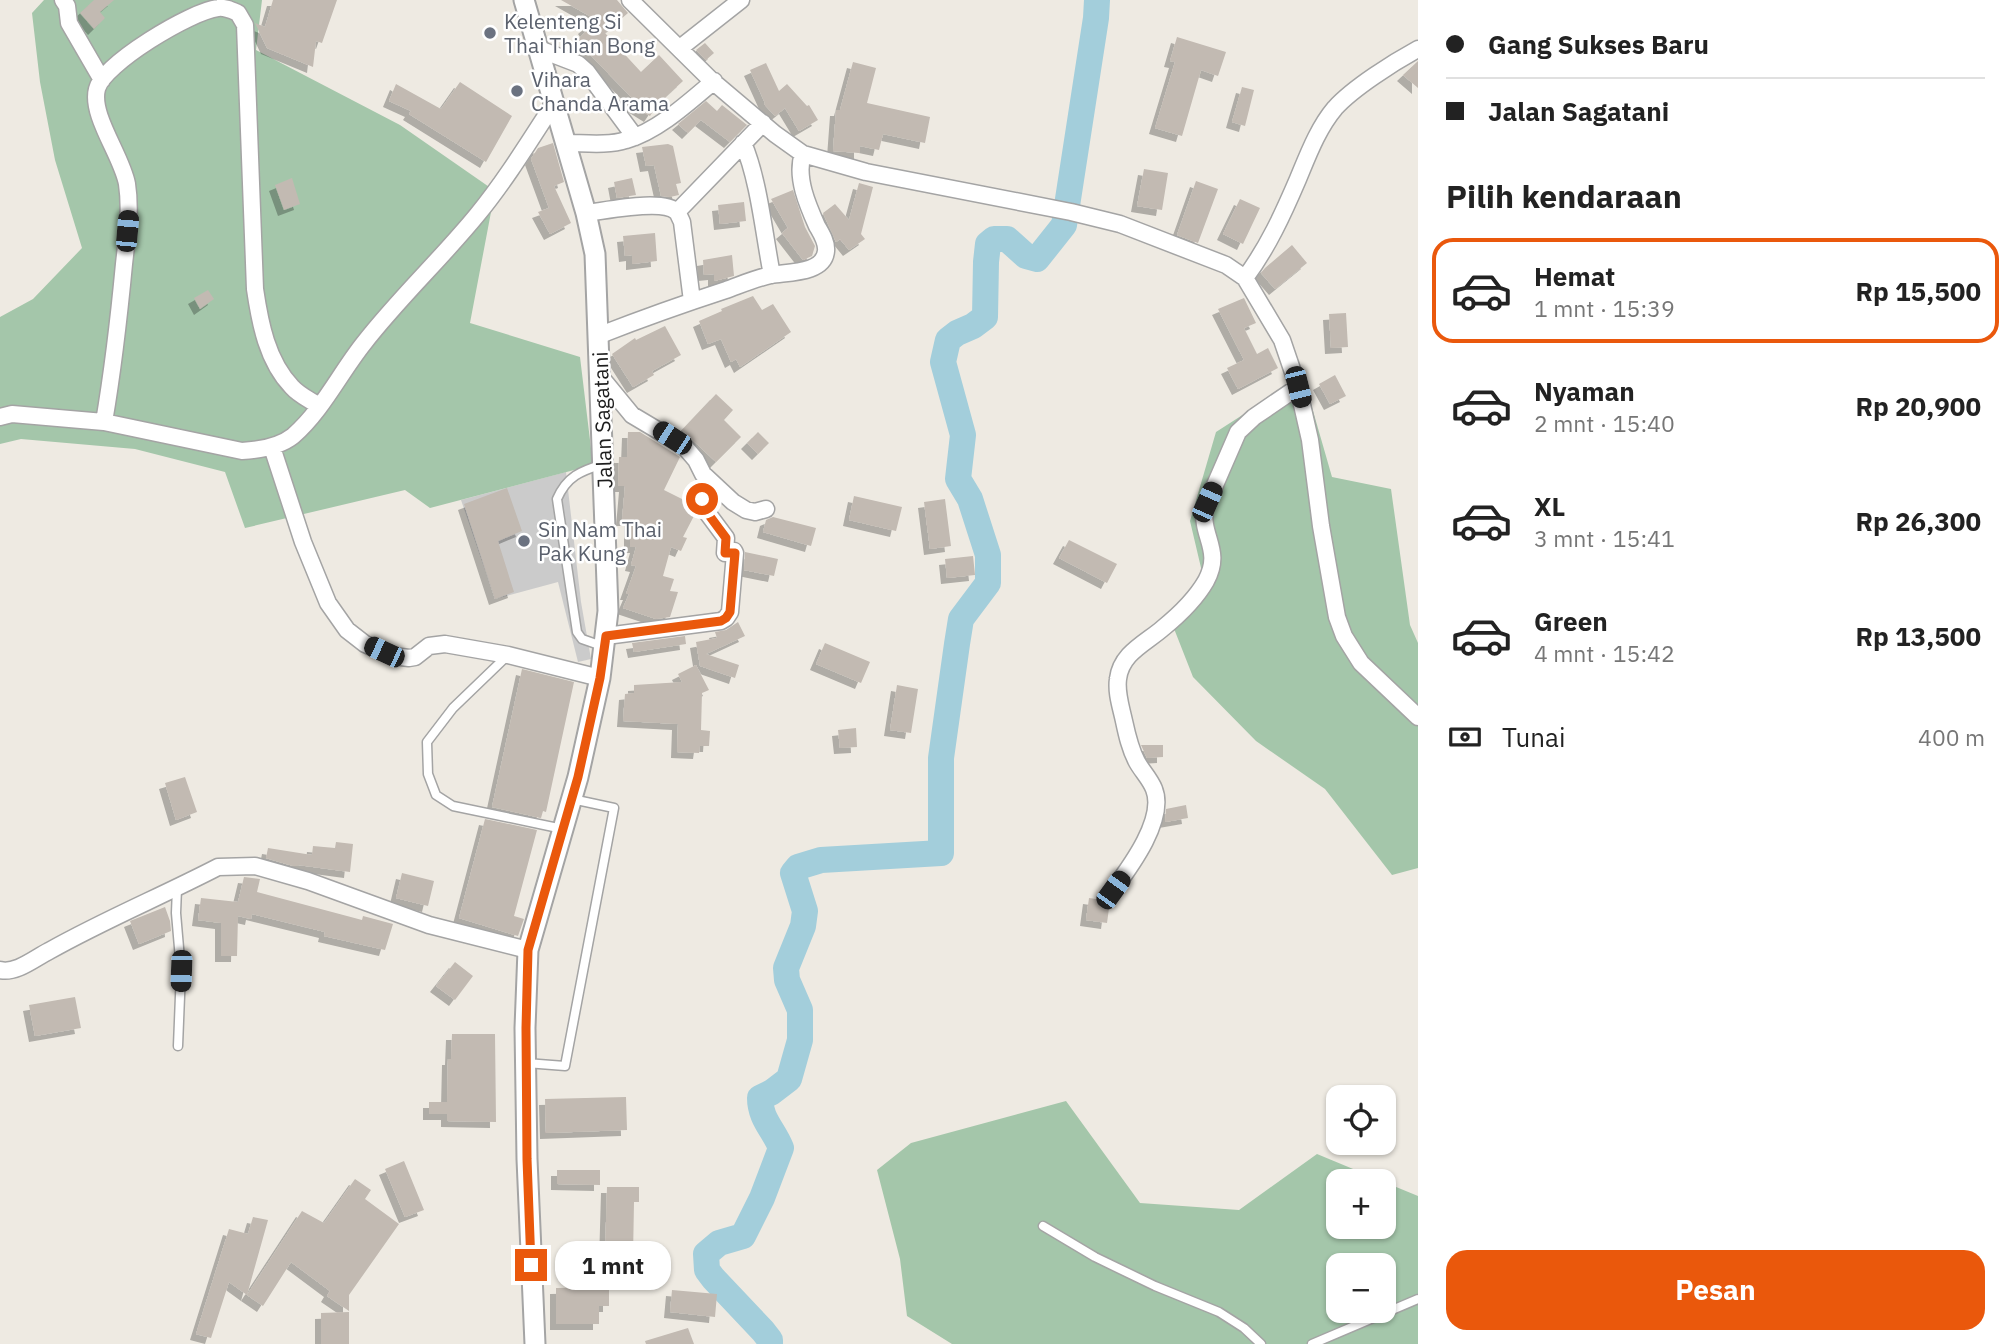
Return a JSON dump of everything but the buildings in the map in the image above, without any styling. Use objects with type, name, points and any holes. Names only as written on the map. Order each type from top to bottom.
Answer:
[{"type":"street","points":[[63,0],[67,6],[69,23],[102,80]]},
{"type":"street","name":"Jalan Sagatani","points":[[524,0],[586,213],[595,254],[608,611],[600,678],[572,799],[528,950],[527,1159],[535,1344]]},
{"type":"street","points":[[630,0],[714,82],[803,154],[866,172],[1120,224],[1226,265],[1245,278],[1282,340],[1298,387],[1310,440],[1337,617],[1344,636],[1362,663],[1418,717]]},
{"type":"street","points":[[680,48],[741,0]]},
{"type":"street","points":[[104,422],[117,340],[129,206],[122,166],[95,101],[97,87],[138,47],[198,13],[215,8],[238,13],[245,25],[255,289],[261,328],[284,378],[294,390],[319,406]]},
{"type":"street","points":[[539,48],[578,64],[587,72],[635,137]]},
{"type":"street","points":[[1245,278],[1278,226],[1312,146],[1335,108],[1346,97],[1418,49]]},
{"type":"street","points":[[565,143],[615,143],[635,137],[660,123],[714,82]]},
{"type":"street","points":[[4,413],[104,422],[243,451],[272,446],[291,437],[319,406],[364,343],[478,214],[553,105]]},
{"type":"street","points":[[677,212],[762,123]]},
{"type":"street","points":[[743,143],[753,177],[772,275]]},
{"type":"street","points":[[600,335],[772,275],[813,268],[820,262],[826,251],[825,241],[803,189],[800,162],[803,154]]},
{"type":"street","points":[[586,213],[636,206],[659,206],[677,212],[682,222],[692,301]]},
{"type":"street","points":[[600,376],[632,415],[684,446],[704,474],[733,502],[755,512],[766,509]]},
{"type":"street","points":[[1113,890],[1145,843],[1155,814],[1156,798],[1153,786],[1136,760],[1128,738],[1117,693],[1120,670],[1126,659],[1140,645],[1191,603],[1206,581],[1213,555],[1204,520],[1205,508],[1238,432],[1254,417],[1298,387]]},
{"type":"street","points":[[272,446],[303,542],[328,603],[347,630],[365,643],[402,658],[415,657],[429,646],[440,643],[508,655],[600,678]]},
{"type":"street","points":[[605,641],[726,618],[730,612],[735,553],[725,553],[726,538],[700,503],[702,499],[720,491]]},
{"type":"street","points":[[0,970],[20,967],[77,935],[218,867],[255,866],[308,881],[429,925],[528,950]]},
{"type":"lane","points":[[603,464],[573,477],[563,486],[557,499],[577,632],[582,639],[605,641]]},
{"type":"lane","points":[[508,655],[453,708],[427,742],[428,774],[436,795],[453,806],[564,829]]},
{"type":"lane","points":[[526,1063],[565,1066],[614,808],[572,799]]},
{"type":"lane","points":[[177,888],[176,914],[181,971],[178,1046]]},
{"type":"lane","points":[[1043,1226],[1094,1257],[1219,1312],[1244,1328],[1261,1344]]},
{"type":"lane","points":[[1312,1344],[1418,1299]]},
{"type":"shaded area","name":"Sin Nam Thai Pak Kung","points":[[566,472],[581,602],[591,659],[578,662],[558,582],[495,599],[461,500]]},
{"type":"green space","points":[[44,0],[262,0],[256,50],[400,125],[495,191],[470,323],[580,357],[593,465],[430,508],[405,490],[245,528],[225,472],[135,449],[21,439],[0,444],[0,317],[33,299],[82,248],[55,160],[40,82],[32,13]]},
{"type":"green space","points":[[1303,376],[1332,477],[1391,489],[1410,625],[1418,643],[1418,868],[1392,875],[1325,789],[1256,741],[1193,677],[1171,621],[1202,572],[1190,521],[1216,432]]},
{"type":"green space","points":[[1066,1101],[1140,1203],[1239,1210],[1317,1154],[1353,1169],[1326,1169],[1326,1239],[1396,1239],[1396,1187],[1418,1196],[1418,1344],[952,1344],[907,1316],[900,1259],[877,1170],[911,1143]]},
{"type":"waterway","points":[[770,1344],[763,1331],[707,1270],[706,1254],[719,1243],[743,1236],[762,1198],[781,1148],[765,1118],[760,1098],[789,1079],[800,1040],[800,1010],[787,980],[786,968],[803,926],[805,911],[793,873],[798,867],[821,860],[941,853],[941,758],[961,619],[988,583],[988,555],[970,499],[958,479],[963,435],[943,362],[948,340],[985,317],[988,244],[994,239],[1007,239],[1026,256],[1037,259],[1064,225],[1097,0]]},
{"type":"place","name":"Kelenteng Si Thai Thian Bong","points":[[490,33]]},
{"type":"place","name":"Vihara Chanda Arama","points":[[517,91]]},
{"type":"place","name":"Sin Nam Thai Pak Kung","points":[[524,541]]},
{"type":"route","points":[[531,1265],[527,1159],[528,950],[578,777],[600,678],[606,636],[721,621],[730,612],[735,553],[725,553],[726,538],[700,503],[702,499]]}]
